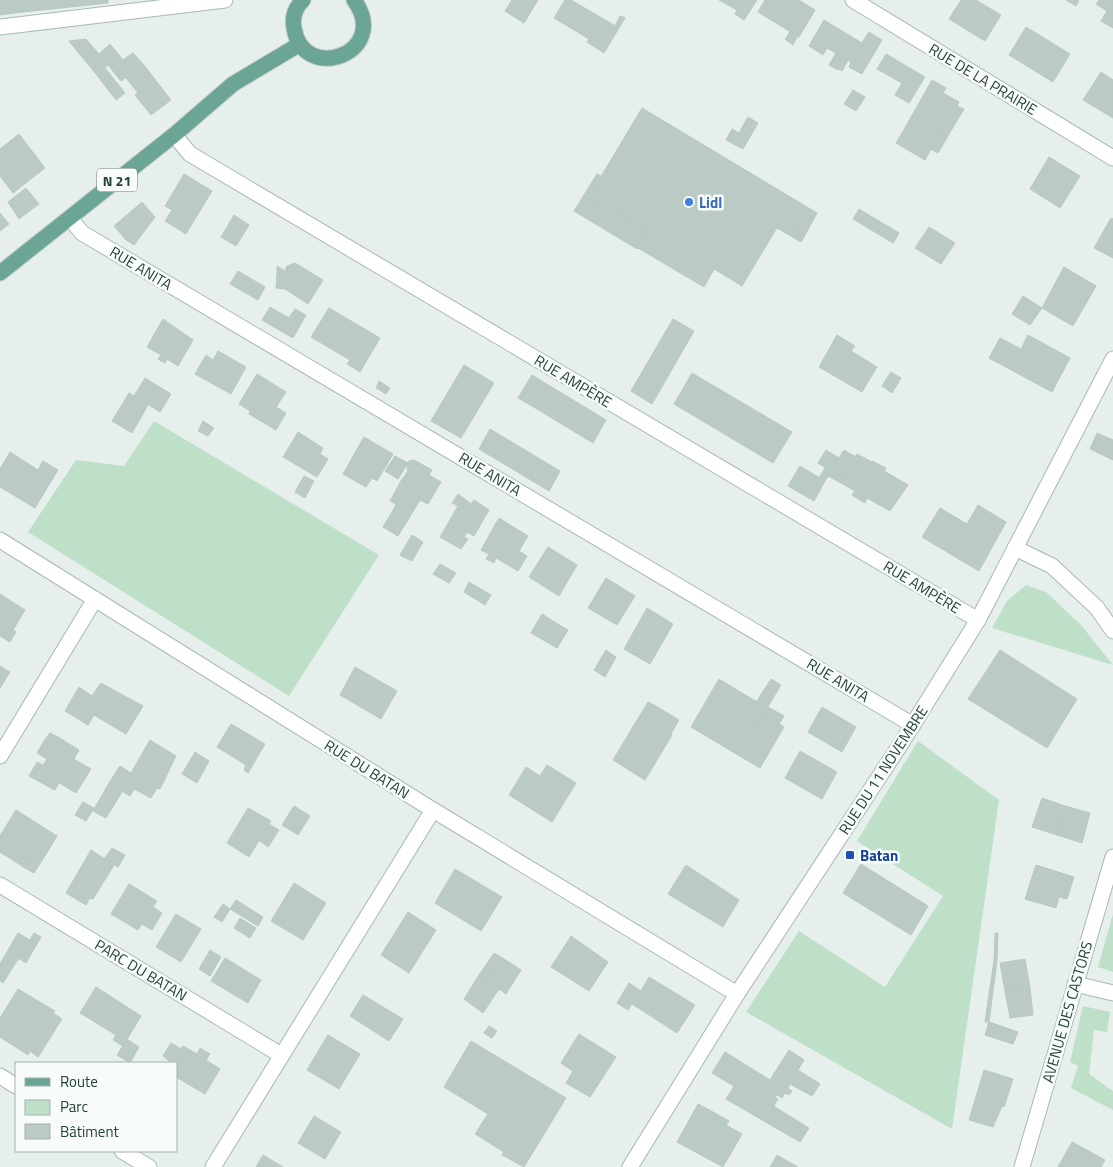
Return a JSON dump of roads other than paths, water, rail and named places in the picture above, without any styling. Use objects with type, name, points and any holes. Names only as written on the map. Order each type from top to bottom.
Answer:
[{"type":"main road","points":[[299,1],[293,23],[295,34],[300,44],[314,55],[330,59],[351,51],[363,32],[364,21],[355,0]]},
{"type":"main road","name":"N 21","points":[[0,273],[174,135],[233,84],[300,44]]},
{"type":"street","points":[[0,27],[225,0]]},
{"type":"street","name":"RUE DE LA PRAIRIE","points":[[853,0],[1113,158]]},
{"type":"street","name":"RUE AMPÈRE","points":[[174,135],[190,154],[978,620]]},
{"type":"street","name":"RUE ANITA","points":[[70,218],[82,233],[913,725]]},
{"type":"street","name":"RUE DU 11 NOVEMBRE","points":[[630,1167],[737,994],[913,725],[978,620],[1113,359]]},
{"type":"street","name":"RUE DU BATAN","points":[[0,540],[432,810],[737,994]]},
{"type":"street","points":[[1015,548],[1052,566],[1097,608],[1113,631]]},
{"type":"street","points":[[0,756],[95,599]]},
{"type":"street","points":[[213,1167],[432,810]]},
{"type":"street","name":"AVENUE DES CASTORS","points":[[1022,1167],[1113,857]]},
{"type":"street","name":"PARC DU BATAN","points":[[0,886],[281,1055]]},
{"type":"street","points":[[1075,984],[1113,993]]},
{"type":"street","points":[[0,1076],[15,1085]]},
{"type":"street","points":[[124,1152],[149,1167]]},
{"type":"place","name":"Lidl","points":[[689,202]]},
{"type":"place","name":"Batan","points":[[850,855]]}]
